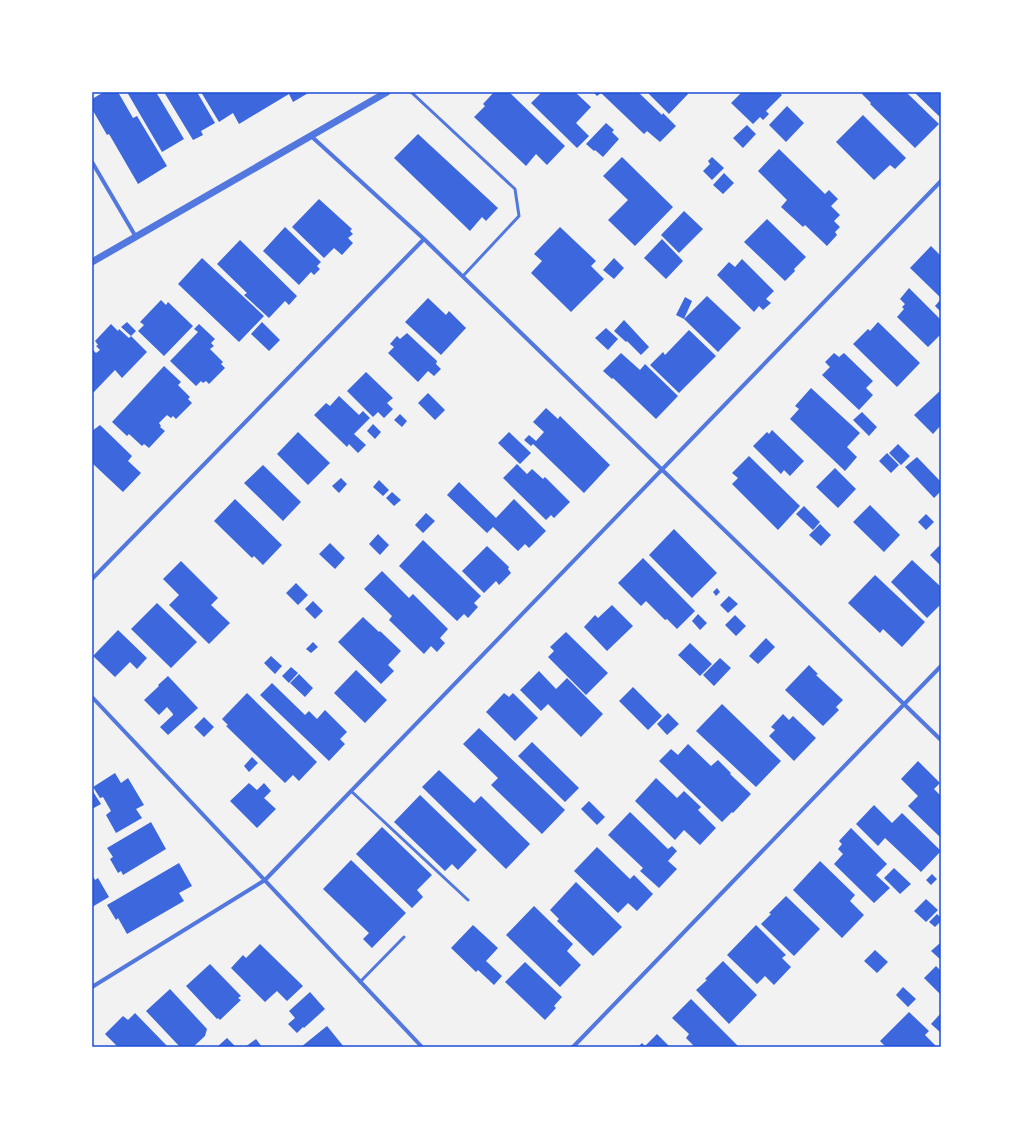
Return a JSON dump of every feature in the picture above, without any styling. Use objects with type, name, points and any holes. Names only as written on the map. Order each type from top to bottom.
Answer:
[{"type":"street","points":[[92,262],[386,92]]},
{"type":"street","points":[[311,136],[463,276],[941,740]]},
{"type":"street","points":[[92,162],[136,237]]},
{"type":"street","points":[[92,987],[265,880],[941,181]]},
{"type":"street","points":[[92,579],[424,239]]},
{"type":"street","points":[[573,1047],[941,666]]},
{"type":"street","points":[[92,697],[422,1047]]},
{"type":"lane","points":[[411,92],[515,189],[519,216],[463,276]]},
{"type":"lane","points":[[351,791],[468,900]]},
{"type":"lane","points":[[360,982],[404,938]]},
{"type":"building","points":[[104,92],[118,92],[133,118],[137,116],[167,166],[138,184],[109,134],[107,135],[92,109],[92,99]]},
{"type":"building","points":[[127,92],[156,92],[184,139],[162,152]]},
{"type":"building","points":[[164,92],[197,92],[215,123],[201,131],[203,135],[193,140]]},
{"type":"building","points":[[201,92],[310,92],[293,102],[289,94],[239,124],[233,113],[219,122]]},
{"type":"building","points":[[494,92],[509,92],[565,146],[547,165],[536,154],[526,166],[474,117],[485,106],[483,104]]},
{"type":"building","points":[[542,92],[575,92],[591,107],[576,123],[589,136],[577,148],[531,103]]},
{"type":"building","points":[[593,92],[638,92],[676,126],[660,142],[647,131],[644,134],[601,93],[597,96]]},
{"type":"building","points":[[647,92],[687,92],[688,94],[669,114]]},
{"type":"building","points":[[742,92],[779,92],[782,95],[766,111],[769,114],[763,120],[760,117],[753,124],[731,103]]},
{"type":"building","points":[[864,92],[906,92],[939,124],[915,148],[870,104],[871,103],[862,94]]},
{"type":"building","points":[[914,92],[941,92],[941,118]]},
{"type":"building","points":[[787,106],[804,123],[786,142],[769,125]]},
{"type":"building","points":[[863,115],[906,158],[895,169],[890,165],[874,180],[836,142]]},
{"type":"building","points":[[606,123],[614,130],[612,132],[619,139],[603,157],[586,144]]},
{"type":"building","points":[[747,125],[756,134],[743,148],[733,138]]},
{"type":"building","points":[[418,134],[498,208],[486,221],[482,217],[470,231],[394,158]]},
{"type":"building","points":[[779,149],[825,194],[829,190],[838,199],[831,206],[840,215],[834,221],[840,227],[835,232],[837,235],[827,246],[805,225],[803,227],[781,207],[787,200],[758,171]]},
{"type":"building","points":[[622,157],[673,207],[635,246],[608,220],[628,200],[603,176]]},
{"type":"building","points":[[712,157],[724,168],[712,180],[703,171],[710,164],[708,161]]},
{"type":"building","points":[[724,173],[734,183],[723,194],[713,185]]},
{"type":"building","points":[[319,199],[352,229],[350,231],[353,234],[348,238],[353,243],[342,255],[334,248],[324,258],[292,227]]},
{"type":"building","points":[[684,211],[703,229],[679,253],[661,235]]},
{"type":"building","points":[[767,219],[806,257],[785,281],[744,242]]},
{"type":"building","points":[[285,227],[321,262],[317,266],[320,269],[314,275],[311,272],[299,285],[263,251]]},
{"type":"building","points":[[560,227],[596,261],[591,266],[604,279],[571,312],[531,273],[542,261],[534,254]]},
{"type":"building","points":[[662,239],[683,261],[666,279],[644,258]]},
{"type":"building","points":[[240,240],[297,296],[289,305],[285,301],[269,318],[244,295],[247,293],[217,264]]},
{"type":"building","points":[[931,246],[941,256],[941,298],[910,268]]},
{"type":"building","points":[[202,258],[264,316],[239,342],[178,284]]},
{"type":"building","points":[[614,258],[624,268],[614,279],[603,270]]},
{"type":"building","points":[[742,259],[774,291],[766,299],[771,303],[763,310],[759,306],[754,312],[717,275],[729,262],[735,267]]},
{"type":"building","points":[[909,288],[941,320],[941,334],[928,347],[897,317],[904,309],[902,307],[905,304],[900,299]]},
{"type":"building","points":[[707,296],[741,328],[718,352],[684,319]]},
{"type":"building","points":[[685,297],[692,301],[684,319],[676,315]]},
{"type":"building","points":[[428,298],[446,315],[449,311],[466,328],[441,355],[405,322]]},
{"type":"building","points":[[941,299],[941,312],[935,306]]},
{"type":"building","points":[[161,300],[166,305],[168,302],[193,326],[164,356],[138,331],[144,325],[140,322]]},
{"type":"building","points":[[624,320],[649,347],[641,355],[614,331]]},
{"type":"building","points":[[127,322],[136,331],[131,336],[121,327]]},
{"type":"building","points":[[262,322],[280,340],[269,351],[251,334]]},
{"type":"building","points":[[878,322],[920,363],[897,387],[853,344],[868,329],[870,331]]},
{"type":"building","points":[[111,324],[118,331],[119,329],[129,338],[131,336],[147,352],[122,378],[115,370],[92,394],[92,349],[96,353],[100,350],[96,346],[98,345],[95,341]]},
{"type":"building","points":[[199,324],[215,339],[211,343],[214,346],[210,349],[223,362],[221,364],[225,368],[209,384],[206,381],[203,383],[201,381],[196,386],[170,361],[198,332],[194,329]]},
{"type":"building","points":[[606,328],[618,339],[608,350],[595,338]]},
{"type":"building","points":[[689,330],[716,356],[679,393],[650,365],[663,352],[665,355]]},
{"type":"building","points":[[407,333],[437,361],[436,364],[441,369],[434,376],[428,371],[418,382],[388,353],[394,347],[390,344],[397,336],[400,339]]},
{"type":"building","points":[[621,353],[640,370],[645,364],[678,396],[656,419],[613,378],[612,379],[603,371]]},
{"type":"building","points":[[834,353],[839,357],[844,353],[873,381],[866,388],[873,395],[859,410],[822,375],[830,367],[825,362]]},
{"type":"building","points":[[164,366],[181,382],[178,385],[190,397],[188,399],[192,403],[176,419],[173,416],[171,418],[167,415],[159,423],[161,426],[160,427],[165,431],[149,448],[144,444],[142,446],[129,434],[127,436],[112,422]]},
{"type":"building","points":[[366,372],[393,398],[387,403],[393,409],[384,418],[378,412],[373,417],[347,391]]},
{"type":"building","points":[[811,388],[860,433],[847,447],[857,457],[845,471],[790,419],[799,409],[795,406]]},
{"type":"building","points":[[941,390],[941,425],[933,434],[914,415]]},
{"type":"building","points":[[428,393],[445,410],[435,420],[418,403]]},
{"type":"building","points":[[339,396],[359,415],[363,411],[370,418],[354,434],[366,445],[358,453],[349,444],[347,447],[314,415],[326,403],[330,406]]},
{"type":"building","points":[[546,408],[558,419],[560,416],[610,465],[584,493],[533,444],[531,446],[524,440],[529,435],[536,441],[544,432],[533,422]]},
{"type":"building","points":[[862,412],[877,427],[869,436],[853,420]]},
{"type":"building","points":[[400,414],[407,421],[402,427],[394,420]]},
{"type":"building","points":[[373,424],[381,432],[375,439],[367,431]]},
{"type":"building","points":[[100,425],[132,456],[128,461],[141,473],[123,492],[92,463],[92,431]]},
{"type":"building","points":[[772,430],[804,461],[790,476],[784,470],[781,474],[753,446],[767,432],[769,434]]},
{"type":"building","points":[[298,432],[330,463],[308,485],[277,454]]},
{"type":"building","points":[[509,432],[531,453],[520,464],[498,443]]},
{"type":"building","points":[[898,444],[910,456],[901,465],[889,453]]},
{"type":"building","points":[[887,453],[899,465],[891,473],[879,461]]},
{"type":"building","points":[[749,456],[800,506],[778,530],[732,484],[738,478],[732,473]]},
{"type":"building","points":[[917,457],[941,482],[941,491],[934,498],[905,467]]},
{"type":"building","points":[[517,464],[527,474],[532,469],[543,479],[545,477],[570,502],[554,518],[551,515],[546,520],[503,478]]},
{"type":"building","points":[[263,465],[301,502],[283,521],[244,483]]},
{"type":"building","points":[[835,468],[856,489],[838,508],[816,487]]},
{"type":"building","points":[[341,478],[347,484],[339,493],[332,486]]},
{"type":"building","points":[[379,480],[389,490],[383,496],[373,487]]},
{"type":"building","points":[[459,482],[496,518],[514,499],[546,531],[529,548],[525,544],[518,551],[493,527],[487,533],[447,495]]},
{"type":"building","points":[[392,492],[401,500],[394,506],[386,498]]},
{"type":"building","points":[[235,499],[282,545],[263,565],[254,556],[252,558],[214,521]]},
{"type":"building","points":[[870,505],[900,535],[884,552],[853,522]]},
{"type":"building","points":[[804,506],[820,522],[813,530],[796,514]]},
{"type":"building","points":[[426,513],[435,521],[423,533],[415,525]]},
{"type":"building","points":[[926,514],[934,522],[926,530],[918,522]]},
{"type":"building","points":[[820,524],[831,535],[821,546],[809,535]]},
{"type":"building","points":[[674,529],[717,573],[692,598],[649,555]]},
{"type":"building","points":[[378,534],[389,545],[380,555],[369,544]]},
{"type":"building","points":[[423,540],[481,596],[474,603],[478,607],[468,618],[464,614],[457,621],[399,566]]},
{"type":"building","points":[[330,543],[345,558],[335,569],[319,554]]},
{"type":"building","points":[[941,544],[941,566],[930,555]]},
{"type":"building","points":[[487,546],[509,567],[508,569],[511,573],[499,585],[496,581],[484,593],[462,571]]},
{"type":"building","points":[[643,558],[695,611],[677,629],[667,619],[665,620],[646,601],[641,606],[618,583]]},
{"type":"building","points":[[912,560],[941,587],[941,604],[927,618],[891,582]]},
{"type":"building","points":[[181,561],[218,598],[211,605],[230,623],[209,644],[169,605],[179,595],[163,579]]},
{"type":"building","points":[[382,571],[409,598],[413,594],[448,629],[440,638],[445,643],[437,652],[431,646],[424,654],[389,620],[392,616],[364,589]]},
{"type":"building","points":[[875,575],[925,622],[902,647],[883,629],[880,633],[848,603]]},
{"type":"building","points":[[296,583],[308,595],[298,605],[286,593]]},
{"type":"building","points":[[717,588],[720,592],[716,596],[713,592]]},
{"type":"building","points":[[729,596],[738,604],[728,613],[720,605]]},
{"type":"building","points":[[313,601],[323,611],[315,619],[305,609]]},
{"type":"building","points":[[157,603],[197,642],[171,668],[131,629]]},
{"type":"building","points":[[612,605],[633,626],[607,651],[584,627],[595,615],[598,618]]},
{"type":"building","points":[[698,614],[707,623],[700,630],[692,621]]},
{"type":"building","points":[[735,615],[746,626],[736,636],[725,625]]},
{"type":"building","points":[[363,617],[401,651],[388,665],[394,671],[381,684],[338,642]]},
{"type":"building","points":[[118,630],[147,658],[137,669],[130,662],[115,677],[93,656]]},
{"type":"building","points":[[566,632],[608,673],[586,695],[548,657],[554,651],[550,647]]},
{"type":"building","points":[[766,638],[775,647],[758,664],[749,656]]},
{"type":"building","points":[[313,642],[318,647],[311,653],[306,649]]},
{"type":"building","points":[[690,643],[712,664],[700,676],[678,655]]},
{"type":"building","points":[[271,656],[282,666],[275,674],[264,663]]},
{"type":"building","points":[[720,658],[731,668],[714,686],[703,675]]},
{"type":"building","points":[[809,665],[818,674],[816,675],[843,700],[836,707],[839,710],[823,726],[785,690]]},
{"type":"building","points":[[291,667],[298,673],[289,683],[282,676]]},
{"type":"building","points":[[356,670],[387,700],[365,723],[334,693]]},
{"type":"building","points":[[539,671],[556,689],[567,678],[603,714],[581,737],[548,704],[541,711],[520,690]]},
{"type":"building","points":[[299,674],[313,688],[305,697],[290,683]]},
{"type":"building","points":[[168,676],[198,708],[168,735],[160,727],[173,714],[167,707],[159,715],[144,700]]},
{"type":"building","points":[[272,683],[305,715],[309,711],[317,719],[325,710],[347,732],[340,739],[345,744],[329,761],[260,695]]},
{"type":"building","points":[[633,687],[662,716],[648,730],[619,701]]},
{"type":"building","points":[[247,693],[317,762],[299,781],[293,775],[285,783],[226,726],[228,725],[222,719]]},
{"type":"building","points":[[504,693],[509,697],[513,693],[538,718],[515,741],[486,712]]},
{"type":"building","points":[[722,704],[781,761],[756,787],[696,731]]},
{"type":"building","points":[[668,713],[679,724],[667,735],[657,724]]},
{"type":"building","points":[[783,714],[789,720],[793,716],[816,738],[794,761],[769,736],[775,730],[771,727]]},
{"type":"building","points":[[204,717],[214,727],[204,737],[194,727]]},
{"type":"building","points":[[479,728],[565,810],[542,834],[491,785],[498,778],[463,744]]},
{"type":"building","points":[[532,742],[579,788],[565,802],[518,756]]},
{"type":"building","points":[[688,744],[711,766],[718,760],[751,794],[722,822],[659,761],[671,749],[678,755]]},
{"type":"building","points":[[252,757],[258,763],[249,772],[244,766]]},
{"type":"building","points":[[918,761],[940,783],[934,789],[941,796],[941,838],[908,806],[918,796],[901,779]]},
{"type":"building","points":[[439,770],[474,803],[481,796],[530,844],[506,869],[422,787]]},
{"type":"building","points":[[115,773],[121,783],[128,778],[144,805],[136,809],[142,818],[116,833],[106,815],[111,811],[103,797],[100,798],[93,787]]},
{"type":"building","points":[[656,778],[677,798],[684,791],[701,807],[698,810],[716,828],[700,845],[684,830],[675,840],[635,801]]},
{"type":"building","points":[[249,783],[257,790],[264,783],[271,791],[264,798],[276,809],[257,828],[230,801]]},
{"type":"building","points":[[92,790],[101,804],[92,809]]},
{"type":"building","points":[[420,795],[477,850],[458,870],[452,864],[445,871],[394,822]]},
{"type":"building","points":[[589,801],[605,817],[597,825],[581,809]]},
{"type":"building","points":[[874,805],[892,823],[902,813],[941,851],[921,872],[885,838],[878,846],[856,824]]},
{"type":"building","points":[[630,812],[668,849],[672,846],[677,851],[668,861],[677,869],[659,888],[640,871],[643,868],[608,835]]},
{"type":"building","points":[[151,822],[166,849],[123,875],[121,871],[118,873],[110,859],[113,857],[107,848]]},
{"type":"building","points":[[382,827],[432,875],[417,890],[423,897],[412,908],[356,854]]},
{"type":"building","points":[[851,828],[887,864],[876,875],[890,888],[874,903],[834,864],[843,854],[838,849],[842,844],[839,841]]},
{"type":"building","points":[[597,847],[630,879],[634,875],[653,894],[637,911],[628,903],[618,913],[574,871]]},
{"type":"building","points":[[351,860],[406,913],[372,948],[363,939],[369,933],[323,889]]},
{"type":"building","points":[[820,861],[855,895],[850,901],[864,915],[842,938],[793,890]]},
{"type":"building","points":[[179,863],[192,886],[179,893],[184,901],[127,934],[118,918],[116,920],[107,905]]},
{"type":"building","points":[[894,868],[911,884],[900,894],[884,878]]},
{"type":"building","points":[[92,874],[95,880],[98,878],[109,897],[92,907]]},
{"type":"building","points":[[932,874],[937,879],[931,885],[926,880]]},
{"type":"building","points":[[576,882],[622,927],[593,956],[557,921],[559,919],[550,910]]},
{"type":"building","points":[[786,896],[820,929],[794,956],[761,924],[771,914],[769,913]]},
{"type":"building","points":[[926,899],[938,910],[926,922],[914,911]]},
{"type":"building","points":[[534,906],[573,944],[567,951],[581,965],[560,987],[506,935]]},
{"type":"building","points":[[937,914],[941,918],[941,921],[935,927],[929,922]]},
{"type":"building","points":[[473,925],[498,948],[486,961],[502,976],[494,985],[478,970],[476,972],[451,948]]},
{"type":"building","points":[[756,925],[786,955],[782,958],[791,967],[774,985],[765,976],[757,984],[727,955]]},
{"type":"building","points":[[940,943],[941,944],[941,960],[931,951]]},
{"type":"building","points":[[260,944],[303,986],[287,1001],[277,991],[265,1002],[231,968],[243,955],[246,958]]},
{"type":"building","points":[[875,950],[888,962],[877,973],[864,961]]},
{"type":"building","points":[[723,961],[757,995],[729,1024],[696,990],[707,980],[705,979]]},
{"type":"building","points":[[525,962],[562,997],[554,1006],[556,1008],[545,1020],[505,982]]},
{"type":"building","points":[[210,964],[241,996],[238,998],[241,1000],[220,1020],[218,1018],[217,1019],[186,986]]},
{"type":"building","points":[[936,966],[941,971],[941,995],[924,978]]},
{"type":"building","points":[[903,987],[916,999],[908,1007],[896,995]]},
{"type":"building","points":[[170,989],[207,1029],[205,1036],[193,1047],[180,1047],[146,1011]]},
{"type":"building","points":[[310,992],[325,1009],[297,1033],[288,1024],[295,1018],[289,1011]]},
{"type":"building","points":[[691,999],[739,1047],[695,1047],[686,1038],[689,1034],[672,1018]]},
{"type":"building","points":[[909,1012],[929,1031],[925,1035],[937,1047],[886,1047],[880,1041]]},
{"type":"building","points":[[135,1013],[168,1047],[118,1047],[105,1034],[123,1016],[128,1020]]},
{"type":"building","points":[[941,1013],[941,1033],[931,1024]]},
{"type":"building","points":[[327,1026],[344,1047],[301,1047]]},
{"type":"building","points":[[657,1034],[670,1047],[638,1047],[642,1043],[645,1046]]},
{"type":"building","points":[[227,1038],[236,1047],[217,1047]]},
{"type":"building","points":[[256,1039],[262,1047],[245,1047]]}]
